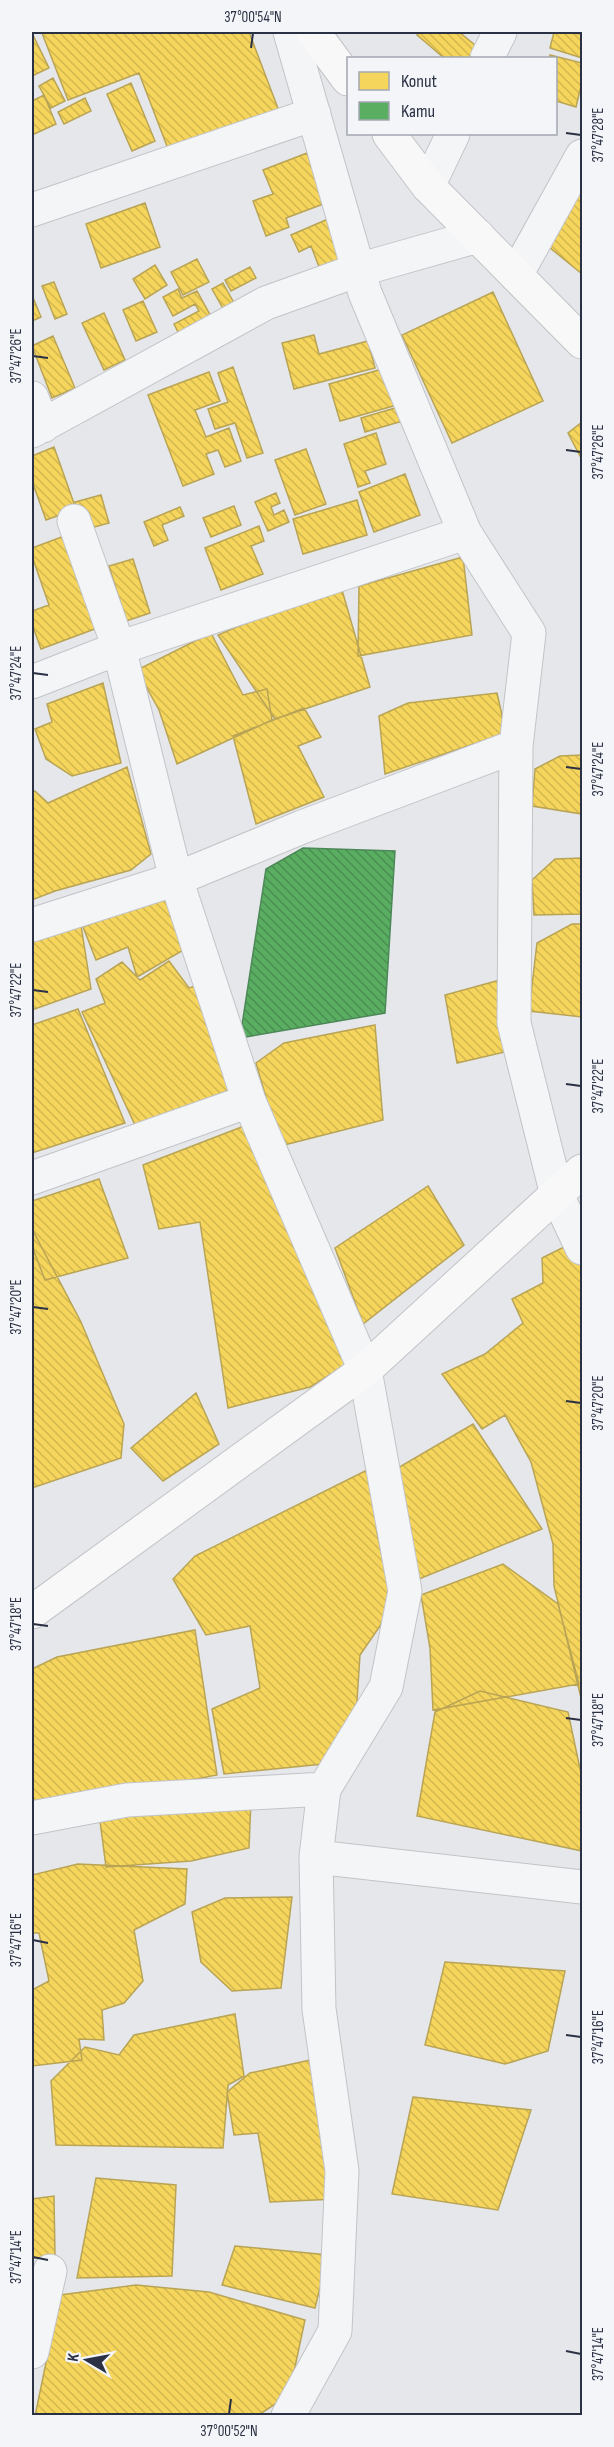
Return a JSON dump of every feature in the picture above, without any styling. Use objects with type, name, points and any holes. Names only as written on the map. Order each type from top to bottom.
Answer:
[{"type":"main road","points":[[313,32],[347,79]]},
{"type":"main road","points":[[390,135],[428,186],[582,342]]},
{"type":"main road","points":[[32,1612],[365,1370],[582,1171]]},
{"type":"street","points":[[290,32],[365,293],[465,532],[529,633],[516,746],[514,1023],[557,1195],[582,1248]]},
{"type":"street","points":[[488,57],[500,32]]},
{"type":"street","points":[[32,210],[314,114]]},
{"type":"street","points":[[428,186],[453,135]]},
{"type":"street","points":[[516,274],[582,156]]},
{"type":"street","points":[[35,418],[266,303],[358,270],[478,236]]},
{"type":"street","points":[[74,521],[118,648],[176,879],[249,1101],[365,1370],[405,1591],[386,1687],[324,1789],[316,1857],[319,2009],[342,2170],[335,2331],[288,2415]]},
{"type":"street","points":[[32,682],[118,648],[465,532]]},
{"type":"street","points":[[32,924],[176,879],[302,827],[516,746]]},
{"type":"street","points":[[32,1179],[249,1101]]},
{"type":"street","points":[[32,1818],[127,1800],[324,1789]]},
{"type":"street","points":[[316,1857],[582,1887]]},
{"type":"street","points":[[32,2352],[50,2271]]},
{"type":"building: Konut","points":[[249,32],[279,111],[170,154],[139,73],[68,100],[42,33]]},
{"type":"building: Konut","points":[[420,32],[459,32],[486,54],[483,57],[443,57],[417,35]]},
{"type":"building: Konut","points":[[554,32],[582,34],[582,58],[550,48]]},
{"type":"building: Konut","points":[[32,33],[49,68],[32,76]]},
{"type":"building: Konut","points":[[550,55],[582,63],[582,82],[576,107],[557,101],[557,57],[550,57]]},
{"type":"building: Konut","points":[[53,78],[65,101],[51,108],[39,86]]},
{"type":"building: Konut","points":[[131,83],[155,141],[132,151],[107,94]]},
{"type":"building: Konut","points":[[44,95],[56,124],[32,135],[32,101]]},
{"type":"building: Konut","points":[[85,98],[91,111],[64,124],[58,112]]},
{"type":"building: Konut","points":[[307,153],[326,203],[286,218],[289,227],[266,236],[253,201],[273,194],[263,170]]},
{"type":"building: Konut","points":[[582,188],[582,274],[549,247]]},
{"type":"building: Konut","points":[[145,203],[160,247],[101,268],[86,224]]},
{"type":"building: Konut","points":[[328,219],[348,266],[323,277],[311,246],[299,252],[291,235]]},
{"type":"building: Konut","points":[[197,259],[209,282],[183,295],[171,272]]},
{"type":"building: Konut","points":[[155,265],[167,285],[145,299],[133,279]]},
{"type":"building: Konut","points":[[250,267],[256,278],[231,291],[225,280]]},
{"type":"building: Konut","points":[[54,282],[67,314],[55,319],[42,286]]},
{"type":"building: Konut","points":[[223,283],[239,312],[229,319],[212,289]]},
{"type":"building: Konut","points":[[178,289],[182,298],[197,291],[214,322],[182,340],[174,324],[199,311],[195,304],[173,316],[163,297]]},
{"type":"building: Konut","points":[[493,292],[543,401],[452,443],[402,335]]},
{"type":"building: Konut","points":[[32,295],[41,317],[32,321]]},
{"type":"building: Konut","points":[[143,301],[157,332],[136,341],[123,310]]},
{"type":"building: Konut","points":[[104,313],[125,360],[104,370],[82,323]]},
{"type":"building: Konut","points":[[314,335],[319,354],[368,341],[375,368],[294,389],[282,343]]},
{"type":"building: Konut","points":[[53,336],[75,388],[52,398],[32,346]]},
{"type":"building: Konut","points":[[233,367],[263,453],[247,458],[235,423],[215,429],[208,409],[228,402],[218,373]]},
{"type":"building: Konut","points":[[386,368],[397,405],[340,421],[329,384]]},
{"type":"building: Konut","points":[[209,372],[220,401],[195,410],[206,437],[229,428],[241,461],[225,467],[218,450],[206,454],[214,474],[183,486],[148,395]]},
{"type":"building: Konut","points":[[402,406],[406,420],[365,432],[361,418]]},
{"type":"building: Konut","points":[[582,422],[582,460],[568,433]]},
{"type":"building: Konut","points":[[376,433],[386,464],[365,471],[370,483],[358,487],[344,444]]},
{"type":"building: Konut","points":[[54,447],[76,509],[46,520],[32,481],[32,456]]},
{"type":"building: Konut","points":[[306,449],[326,504],[295,515],[275,460]]},
{"type":"building: Konut","points":[[405,474],[420,515],[374,532],[359,492]]},
{"type":"building: Konut","points":[[276,493],[280,503],[271,507],[274,515],[284,510],[289,522],[268,531],[255,502]]},
{"type":"building: Konut","points":[[101,495],[109,523],[83,530],[75,502]]},
{"type":"building: Konut","points":[[357,500],[367,535],[303,554],[293,519]]},
{"type":"building: Konut","points":[[234,506],[241,525],[211,537],[203,518]]},
{"type":"building: Konut","points":[[180,507],[184,516],[162,525],[168,540],[154,546],[144,522]]},
{"type":"building: Konut","points":[[259,526],[264,541],[251,546],[263,574],[221,590],[205,548]]},
{"type":"building: Konut","points":[[67,535],[100,627],[41,649],[32,624],[32,611],[49,605],[32,556],[32,548]]},
{"type":"building: Konut","points":[[463,557],[472,635],[358,656],[359,586]]},
{"type":"building: Konut","points":[[133,559],[150,613],[126,621],[109,566]]},
{"type":"building: Konut","points":[[340,583],[370,687],[275,719],[218,635]]},
{"type":"building: Konut","points":[[211,633],[243,695],[267,689],[272,720],[177,764],[159,710],[137,670]]},
{"type":"building: Konut","points":[[103,683],[121,763],[72,776],[46,759],[35,729],[52,722],[47,704]]},
{"type":"building: Konut","points":[[497,693],[506,733],[385,774],[379,716],[408,703]]},
{"type":"building: Konut","points":[[304,708],[321,737],[298,746],[324,797],[256,824],[233,736]]},
{"type":"building: Konut","points":[[582,755],[582,814],[532,806],[535,769],[560,756]]},
{"type":"building: Konut","points":[[127,767],[151,854],[131,870],[55,891],[32,900],[32,792],[35,791],[48,803]]},
{"type":"building: Konut","points":[[582,858],[582,914],[534,915],[532,880],[555,859]]},
{"type":"building: Konut","points":[[172,891],[187,948],[137,977],[128,947],[96,960],[83,927]]},
{"type":"building: Konut","points":[[80,919],[91,989],[32,1010],[32,940]]},
{"type":"building: Konut","points":[[572,924],[582,924],[582,1017],[529,1011],[537,943]]},
{"type":"building: Konut","points":[[169,961],[189,988],[206,983],[237,1087],[136,1127],[82,1012],[105,1003],[96,979],[122,962],[140,980]]},
{"type":"building: Konut","points":[[500,980],[513,1050],[457,1063],[445,995]]},
{"type":"building: Konut","points":[[78,1009],[125,1123],[32,1153],[32,1025]]},
{"type":"building: Konut","points":[[375,1025],[383,1120],[280,1146],[256,1063],[284,1043]]},
{"type":"building: Konut","points":[[252,1123],[359,1357],[310,1387],[228,1408],[200,1222],[159,1229],[143,1165]]},
{"type":"building: Konut","points":[[99,1179],[128,1258],[45,1280],[32,1246],[32,1201]]},
{"type":"building: Konut","points":[[428,1186],[464,1245],[363,1324],[335,1248]]},
{"type":"building: Konut","points":[[32,1229],[81,1322],[124,1424],[121,1458],[32,1488]]},
{"type":"building: Konut","points":[[582,1238],[582,1702],[554,1586],[553,1544],[531,1462],[505,1415],[482,1429],[442,1374],[485,1354],[523,1323],[512,1299],[543,1283],[542,1258]]},
{"type":"building: Konut","points":[[196,1393],[219,1444],[163,1481],[131,1448]]},
{"type":"building: Konut","points":[[473,1424],[542,1529],[419,1579],[384,1476]]},
{"type":"building: Konut","points":[[367,1470],[383,1517],[376,1528],[393,1607],[360,1655],[353,1761],[224,1774],[212,1709],[260,1688],[250,1626],[206,1635],[173,1579],[195,1556]]},
{"type":"building: Konut","points":[[503,1564],[558,1604],[579,1684],[433,1710],[430,1648],[421,1595]]},
{"type":"building: Konut","points":[[195,1630],[217,1775],[32,1810],[32,1669],[57,1657]]},
{"type":"building: Konut","points":[[480,1691],[568,1712],[582,1778],[582,1851],[417,1816],[435,1712]]},
{"type":"building: Konut","points":[[251,1800],[249,1848],[191,1861],[106,1867],[100,1821],[130,1809]]},
{"type":"building: Konut","points":[[78,1864],[187,1869],[185,1904],[134,1930],[143,1981],[124,2003],[102,2010],[104,2040],[79,2039],[82,2060],[32,2066],[32,1990],[49,1981],[39,1933],[32,1933],[32,1875]]},
{"type":"building: Konut","points":[[292,1897],[281,1988],[232,1991],[201,1962],[192,1912],[225,1898]]},
{"type":"building: Konut","points":[[445,1962],[565,1971],[548,2051],[505,2064],[425,2045]]},
{"type":"building: Konut","points":[[235,2014],[244,2076],[228,2085],[223,2148],[56,2145],[51,2081],[85,2047],[119,2055],[134,2035]]},
{"type":"building: Konut","points":[[320,2058],[337,2199],[270,2202],[258,2133],[234,2135],[227,2092],[250,2073]]},
{"type":"building: Konut","points":[[413,2097],[531,2110],[498,2210],[392,2194]]},
{"type":"building: Konut","points":[[96,2178],[176,2185],[172,2276],[77,2278]]},
{"type":"building: Konut","points":[[54,2196],[55,2257],[32,2258],[32,2199]]},
{"type":"building: Konut","points":[[235,2246],[328,2255],[315,2308],[222,2285]]},
{"type":"building: Konut","points":[[136,2285],[209,2292],[305,2320],[289,2395],[257,2416],[35,2416],[60,2295]]},
{"type":"building: Kamu","points":[[303,848],[395,851],[385,1013],[240,1038],[266,869]]}]
